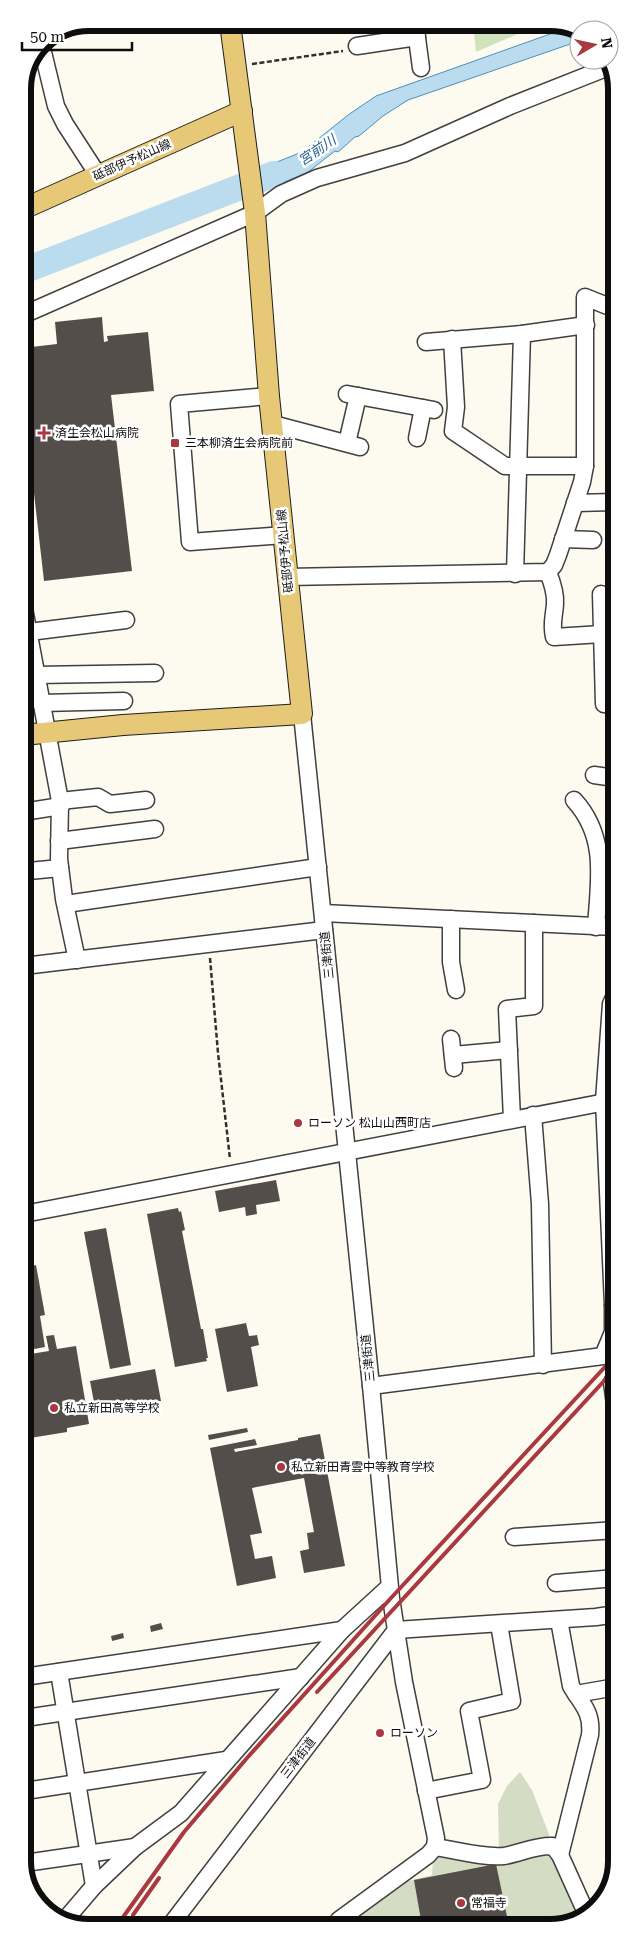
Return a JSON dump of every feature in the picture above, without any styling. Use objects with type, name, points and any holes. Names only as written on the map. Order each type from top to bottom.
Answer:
[{"type":"main road","name":"砥部伊予松山線","points":[[231,31],[254,205],[269,396],[302,714]]},
{"type":"main road","name":"砥部伊予松山線","points":[[31,206],[242,111]]},
{"type":"main road","points":[[31,734],[123,725],[302,714]]},
{"type":"street","points":[[357,46],[412,31]]},
{"type":"street","points":[[416,31],[421,68]]},
{"type":"street","points":[[42,56],[56,106],[64,124],[98,175]]},
{"type":"street","points":[[31,311],[254,205],[317,178],[405,153],[510,106],[601,70]]},
{"type":"street","points":[[287,577],[548,572],[554,565],[575,503],[585,466],[585,298],[608,306]]},
{"type":"street","points":[[426,342],[522,334],[586,325]]},
{"type":"street","points":[[515,574],[522,334]]},
{"type":"street","points":[[452,339],[456,407],[454,431],[504,466],[585,466]]},
{"type":"street","points":[[273,424],[353,445],[353,395],[428,409],[417,438]]},
{"type":"street","points":[[269,396],[179,404],[190,542],[284,535]]},
{"type":"street","points":[[575,503],[608,502]]},
{"type":"street","points":[[563,539],[593,540]]},
{"type":"street","points":[[548,572],[555,594],[552,625],[554,637],[602,634]]},
{"type":"street","points":[[601,594],[604,704],[608,704]]},
{"type":"street","points":[[31,632],[83,632],[126,622]]},
{"type":"street","points":[[31,648],[60,804],[60,868],[77,960]]},
{"type":"street","points":[[36,675],[155,673]]},
{"type":"street","points":[[42,703],[124,701]]},
{"type":"street","name":"三津街道","points":[[175,1919],[396,1630],[389,1587],[371,1386],[302,714]]},
{"type":"street","points":[[594,775],[608,777]]},
{"type":"street","points":[[31,810],[98,797],[110,804],[146,800]]},
{"type":"street","points":[[574,800],[584,811],[591,823],[597,843],[599,874],[596,926]]},
{"type":"street","points":[[59,841],[155,829]]},
{"type":"street","points":[[66,904],[318,866]]},
{"type":"street","points":[[31,871],[60,868]]},
{"type":"street","points":[[323,913],[608,927]]},
{"type":"street","points":[[451,919],[451,962],[456,990]]},
{"type":"street","points":[[512,1119],[507,1009],[534,1006],[534,923]]},
{"type":"street","points":[[31,965],[324,930]]},
{"type":"street","points":[[453,1054],[509,1050]]},
{"type":"street","points":[[31,1213],[608,1100]]},
{"type":"street","points":[[534,1115],[540,1204],[543,1365]]},
{"type":"street","points":[[371,1386],[603,1356],[608,1344]]},
{"type":"street","points":[[514,1537],[608,1531]]},
{"type":"street","points":[[556,1582],[608,1579]]},
{"type":"street","points":[[70,1915],[94,1886],[135,1847],[180,1814],[342,1630],[389,1587]]},
{"type":"street","points":[[340,1919],[428,1855],[435,1847],[436,1838],[404,1682],[396,1630],[559,1620],[608,1615]]},
{"type":"street","points":[[559,1620],[571,1686],[590,1716],[590,1735],[560,1855]]},
{"type":"street","points":[[426,1791],[482,1780],[469,1712],[512,1700],[499,1624]]},
{"type":"street","points":[[31,1676],[342,1630]]},
{"type":"street","points":[[59,1672],[94,1886]]},
{"type":"street","points":[[31,1717],[301,1677]]},
{"type":"street","points":[[576,1694],[608,1688]]},
{"type":"street","points":[[31,1790],[226,1760]]},
{"type":"street","points":[[435,1847],[504,1856],[544,1845],[553,1846],[560,1855],[584,1908]]},
{"type":"street","points":[[31,1862],[135,1847]]},
{"type":"path","points":[[236,67],[348,50],[357,46]]},
{"type":"path","points":[[209,944],[218,1053],[232,1174]]},
{"type":"green space","points":[[474,31],[525,31],[476,52]]},
{"type":"green space","points":[[520,1772],[532,1790],[575,1902],[576,1913],[550,1919],[351,1919],[397,1884],[432,1875],[433,1859],[446,1853],[499,1850],[498,1804],[507,1786]]},
{"type":"water","name":"宮前川","points":[[557,31],[569,35],[569,44],[408,100],[383,116],[338,152],[335,151],[308,172],[262,192],[257,170],[302,152],[348,115],[376,96]]},
{"type":"building","points":[[102,317],[104,342],[108,341],[107,336],[148,332],[154,391],[111,395],[132,571],[44,581],[31,467],[31,347],[57,344],[55,322]]},
{"type":"building","points":[[276,1180],[280,1201],[256,1205],[257,1214],[246,1216],[245,1207],[219,1212],[215,1191]]},
{"type":"building","points":[[178,1208],[179,1212],[181,1211],[185,1230],[182,1231],[208,1358],[206,1358],[207,1361],[175,1367],[147,1214]]},
{"type":"building","points":[[106,1228],[131,1365],[110,1369],[84,1232]]},
{"type":"building","points":[[31,1261],[32,1266],[36,1265],[45,1315],[40,1316],[45,1347],[31,1350]]},
{"type":"building","points":[[246,1323],[249,1336],[257,1335],[259,1345],[251,1347],[258,1386],[227,1392],[215,1329]]},
{"type":"building","points":[[54,1335],[57,1349],[76,1346],[89,1424],[67,1428],[67,1432],[31,1438],[31,1354],[49,1351],[46,1336]]},
{"type":"building","points":[[155,1369],[161,1401],[96,1413],[90,1381]]},
{"type":"building","points":[[247,1428],[248,1432],[209,1440],[208,1435]]},
{"type":"building","points":[[320,1434],[345,1566],[304,1573],[300,1551],[309,1549],[307,1533],[314,1532],[304,1478],[252,1488],[262,1533],[250,1535],[255,1559],[272,1556],[276,1578],[237,1586],[210,1448],[255,1439],[257,1445],[234,1449],[235,1452]]},
{"type":"building","points":[[161,1623],[163,1629],[151,1632],[150,1626]]},
{"type":"building","points":[[123,1633],[124,1638],[112,1641],[111,1636]]},
{"type":"building","name":"常福寺","points":[[496,1864],[508,1919],[421,1919],[414,1880]]},
{"type":"waterway","name":"宮前川","points":[[31,268],[274,174]]},
{"type":"railway","points":[[122,1919],[184,1832],[247,1758],[391,1598],[608,1364]]},
{"type":"railway","points":[[317,1692],[608,1377]]},
{"type":"railway","points":[[133,1915],[159,1878]]},
{"type":"place","name":"済生会松山病院","points":[[44,433]]},
{"type":"place","name":"三本柳済生会病院前","points":[[175,443]]},
{"type":"place","name":"ローソン 松山山西町店","points":[[298,1123]]},
{"type":"place","name":"私立新田高等学校","points":[[54,1408]]},
{"type":"place","name":"私立新田青雲中等教育学校","points":[[281,1467]]},
{"type":"place","name":"ローソン","points":[[380,1733]]},
{"type":"place","name":"常福寺","points":[[461,1903]]}]
